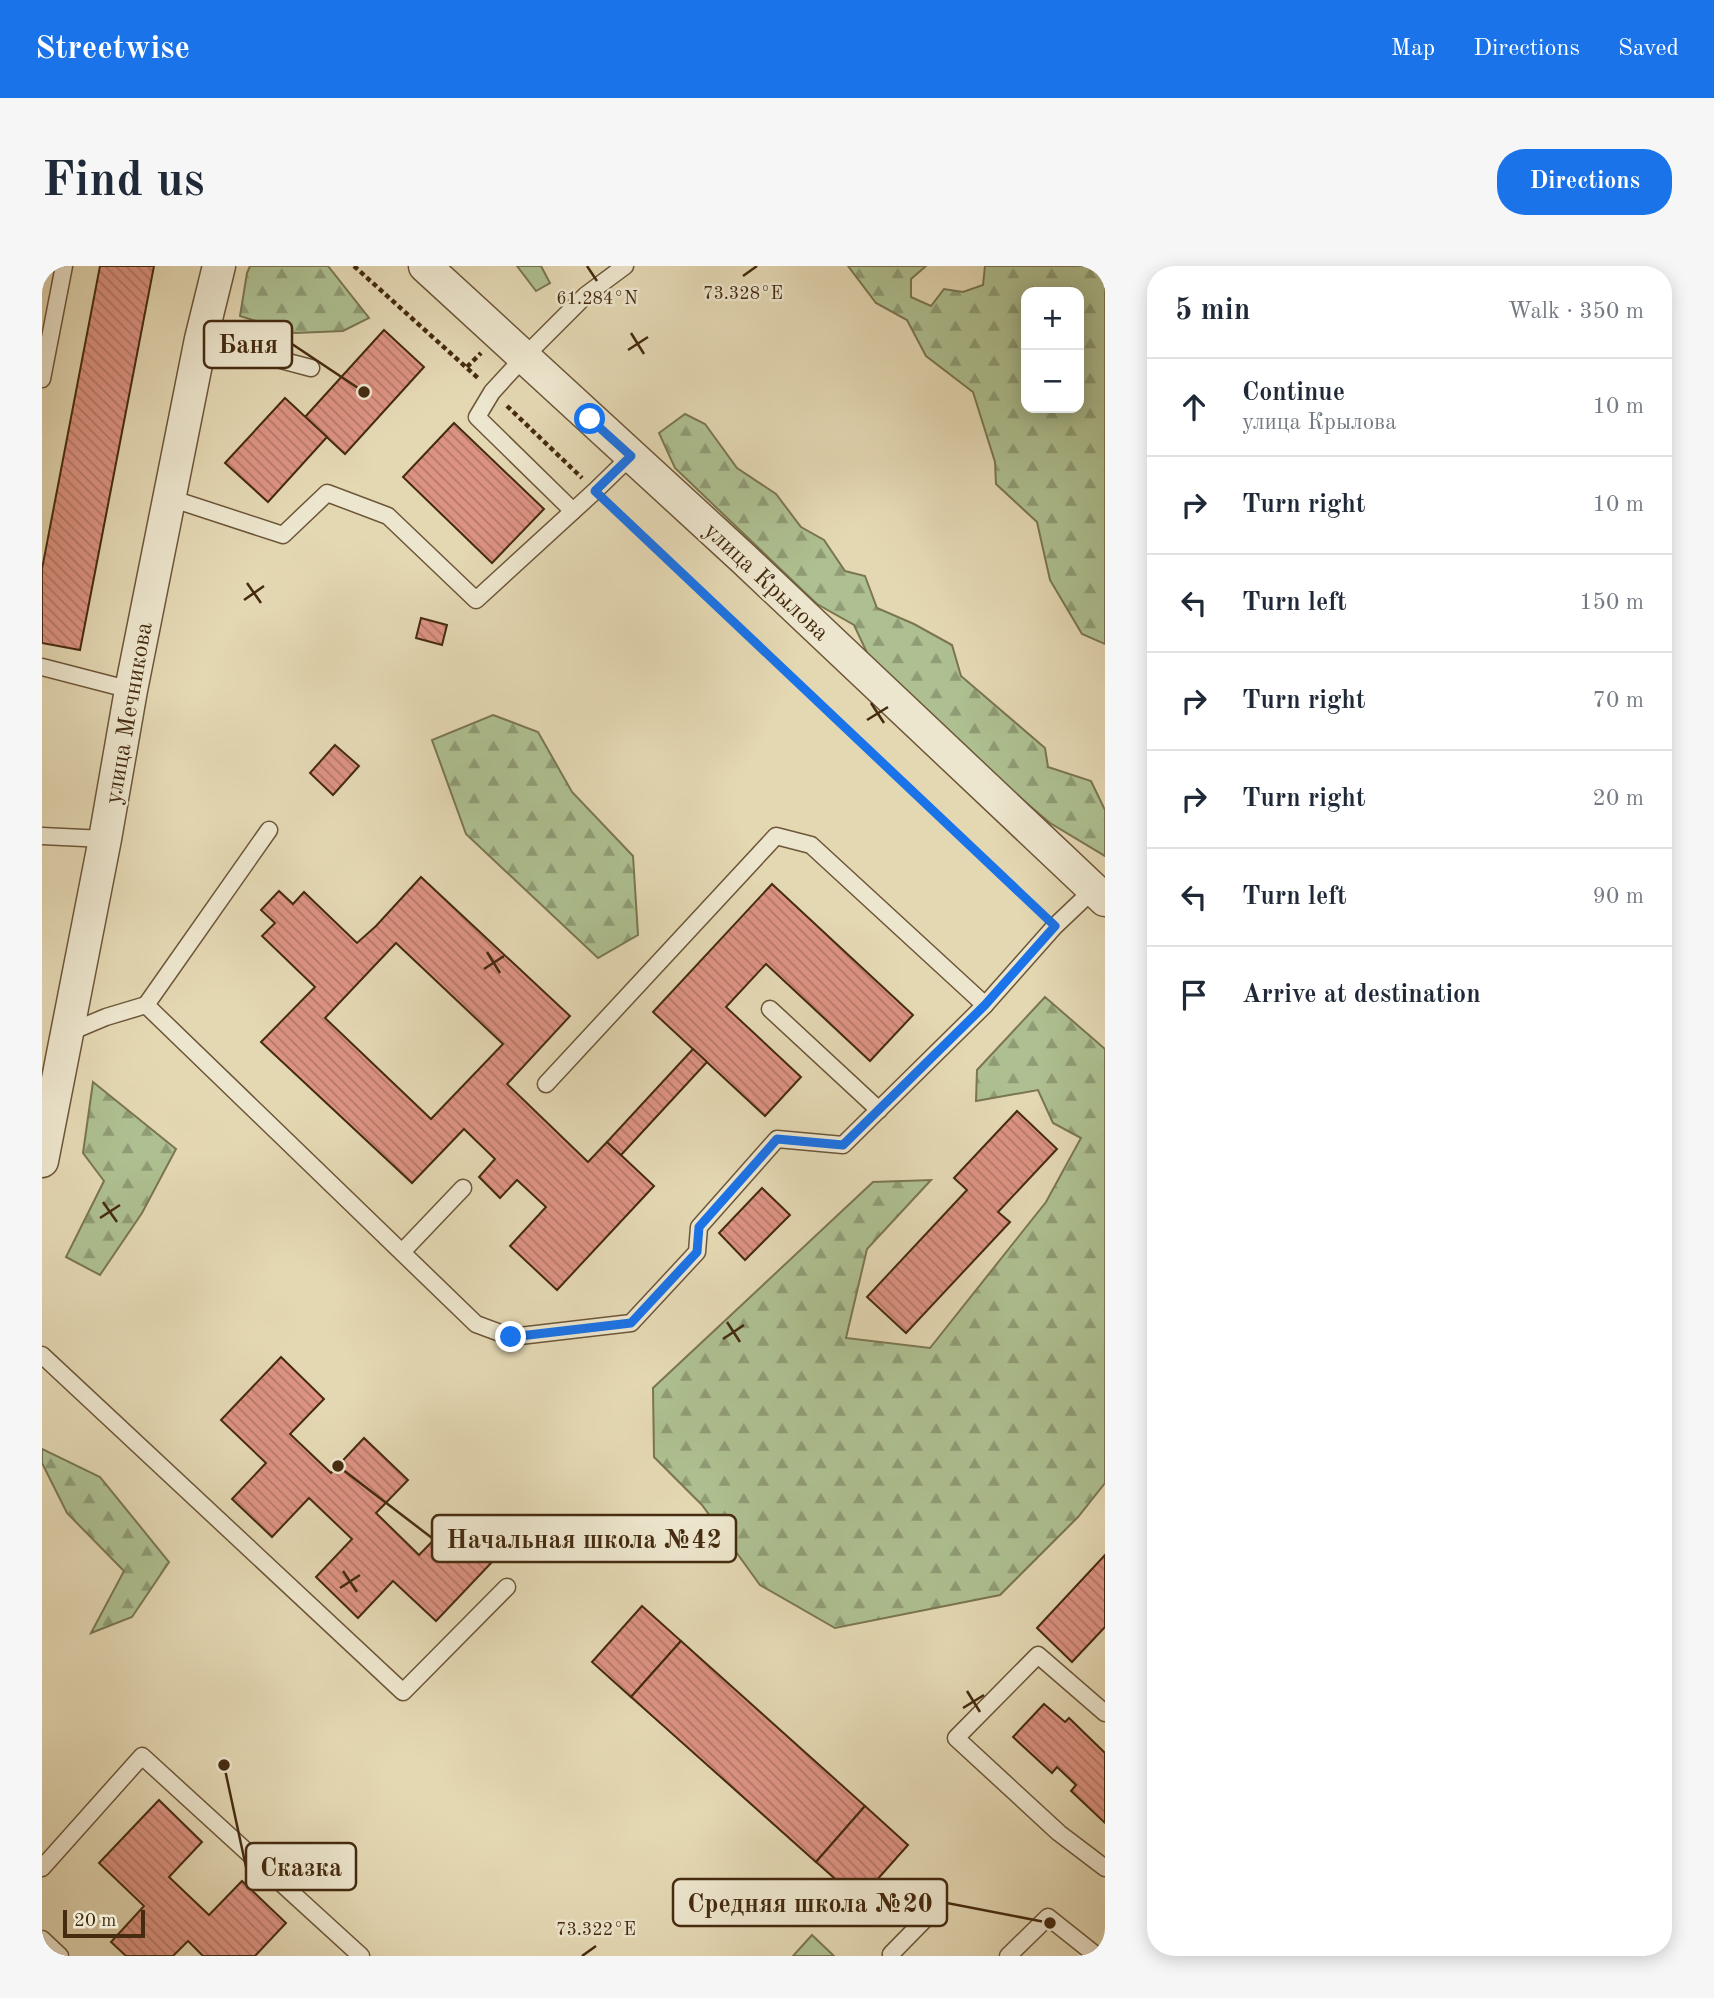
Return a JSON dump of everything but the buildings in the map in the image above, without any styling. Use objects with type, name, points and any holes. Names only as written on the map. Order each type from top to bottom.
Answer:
[{"type":"street","name":"улица Мечникова","points":[[42,1161],[105,839],[131,690],[201,339],[219,266]]},
{"type":"street","name":"улица Крылова","points":[[425,266],[744,559],[1099,895]]},
{"type":"lane","points":[[42,379],[64,266]]},
{"type":"lane","points":[[573,511],[477,417],[492,392],[524,357],[586,296],[625,266]]},
{"type":"lane","points":[[201,339],[311,368]]},
{"type":"lane","points":[[170,498],[283,535],[327,494],[388,516],[476,600],[631,456]]},
{"type":"lane","points":[[42,667],[131,690]]},
{"type":"lane","points":[[68,1033],[106,1017],[146,1005],[269,830]]},
{"type":"lane","points":[[42,836],[105,839]]},
{"type":"lane","points":[[546,1084],[776,836],[811,845],[985,1005]]},
{"type":"lane","points":[[146,1005],[476,1324],[511,1337],[631,1323],[697,1252],[699,1227],[777,1139],[843,1145],[985,1005],[1055,926],[1099,895]]},
{"type":"lane","points":[[770,1009],[879,1110]]},
{"type":"lane","points":[[402,1252],[463,1188]]},
{"type":"lane","points":[[42,1355],[403,1692],[507,1587]]},
{"type":"lane","points":[[1105,1690],[1099,1708],[1038,1655],[956,1738],[1059,1833],[1105,1868]]},
{"type":"lane","points":[[42,1868],[142,1756],[361,1956]]},
{"type":"lane","points":[[892,1956],[936,1908]]},
{"type":"lane","points":[[1008,1956],[1048,1917],[1097,1956]]},
{"type":"lane","points":[[42,1939],[60,1956]]},
{"type":"path","points":[[354,266],[492,392],[1055,926]]},
{"type":"green space","points":[[250,266],[328,266],[369,318],[343,331],[295,333],[240,316]]},
{"type":"green space","points":[[517,266],[541,266],[550,283],[536,291]]},
{"type":"green space","points":[[848,266],[926,266],[911,279],[911,297],[931,306],[944,289],[963,292],[983,285],[985,266],[1105,266],[1105,644],[1082,634],[1050,580],[1037,522],[996,484],[995,462],[973,392],[926,356],[907,320],[876,303]]},
{"type":"green space","points":[[685,414],[705,424],[737,468],[776,494],[801,527],[824,540],[845,571],[865,576],[877,608],[952,645],[961,676],[1045,748],[1048,767],[1091,781],[1105,810],[1105,856],[1050,823],[961,748],[869,657],[854,625],[817,604],[675,468],[659,433]]},
{"type":"green space","points":[[493,715],[538,732],[572,792],[633,856],[638,935],[598,958],[466,834],[432,740]]},
{"type":"green space","points":[[1045,997],[1105,1049],[1105,1483],[1078,1517],[1000,1595],[835,1628],[760,1585],[702,1505],[654,1457],[653,1388],[873,1182],[931,1180],[867,1249],[846,1338],[930,1348],[1046,1202],[1081,1138],[1053,1123],[1038,1090],[976,1101],[977,1070]]},
{"type":"green space","points":[[93,1082],[176,1149],[142,1213],[100,1275],[66,1257],[104,1181],[83,1153]]},
{"type":"green space","points":[[42,1449],[100,1477],[169,1562],[132,1617],[91,1633],[124,1571],[67,1513],[42,1463]]},
{"type":"green space","points":[[812,1935],[834,1956],[793,1956]]},
{"type":"place","name":"Баня","points":[[364,392]]},
{"type":"place","name":"Начальная школа №42","points":[[338,1466]]},
{"type":"place","name":"Сказка","points":[[224,1765]]},
{"type":"place","name":"Средняя школа №20","points":[[1050,1923]]},
{"type":"route","points":[[511,1337],[631,1323],[697,1252],[699,1227],[777,1139],[843,1145],[985,1005],[1055,926],[595,491],[631,456],[590,419]]}]
